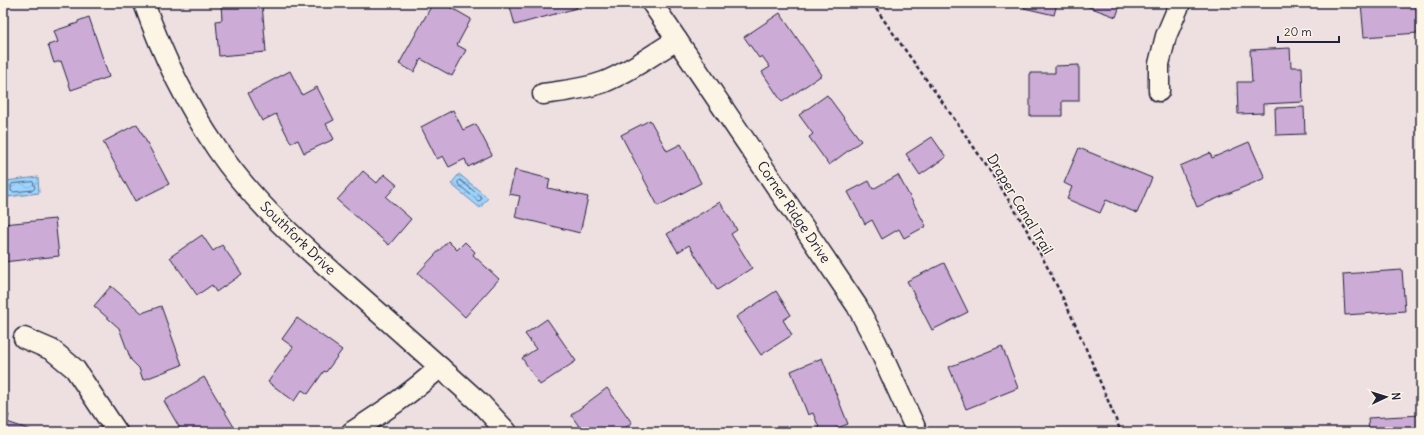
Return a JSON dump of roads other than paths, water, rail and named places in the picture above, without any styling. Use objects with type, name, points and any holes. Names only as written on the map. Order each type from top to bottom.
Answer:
[{"type":"street","name":"Southfork Drive","points":[[144,3],[154,32],[171,71],[192,111],[218,150],[247,187],[306,249],[482,405],[507,432]]},
{"type":"street","name":"Corner Ridge Drive","points":[[652,3],[857,306],[876,342],[917,432]]},
{"type":"street","points":[[1159,91],[1159,64],[1166,36],[1180,3]]},
{"type":"street","points":[[543,94],[587,87],[605,82],[677,40]]},
{"type":"street","points":[[24,338],[52,350],[75,369],[117,432]]},
{"type":"street","points":[[352,432],[403,398],[423,383],[440,367]]},
{"type":"water","points":[[459,174],[488,198],[480,208],[451,184]]},
{"type":"water","points":[[38,177],[39,193],[8,197],[6,181]]}]
